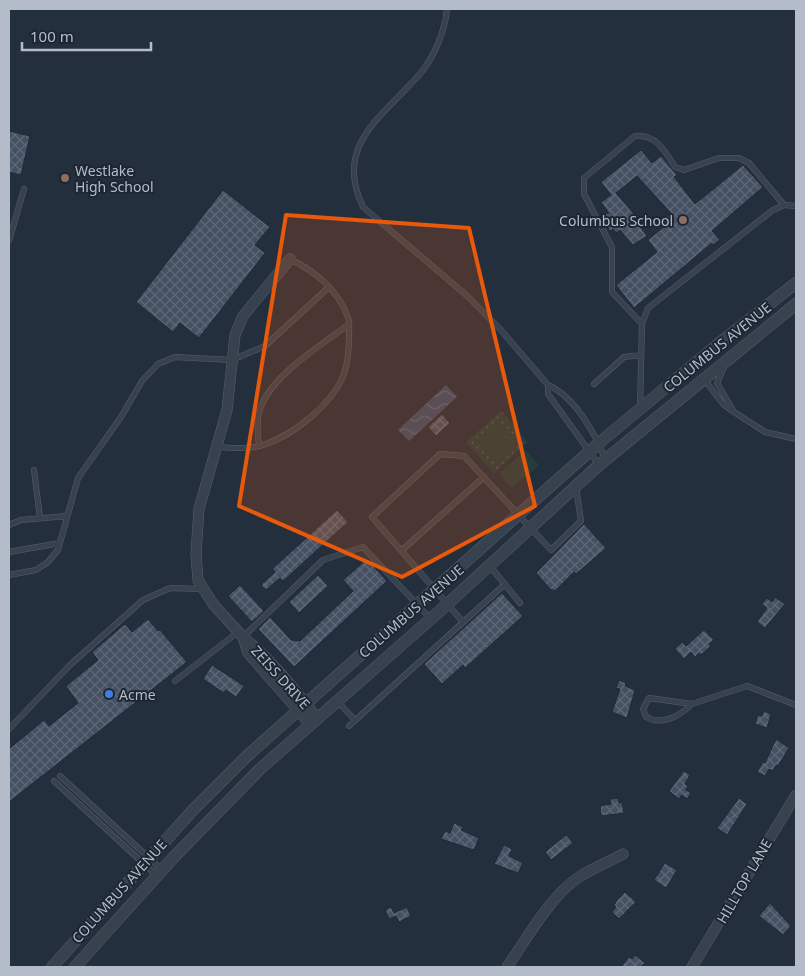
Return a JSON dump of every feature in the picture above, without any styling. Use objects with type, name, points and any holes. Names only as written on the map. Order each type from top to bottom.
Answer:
[{"type":"street","points":[[202,589],[198,580],[196,554],[199,509],[227,410],[234,335],[244,316],[290,259]]},
{"type":"street","name":"COLUMBUS AVENUE","points":[[52,967],[146,861],[240,762],[599,443],[796,283]]},
{"type":"street","name":"COLUMBUS AVENUE","points":[[74,967],[159,873],[260,769],[602,462],[796,304]]},
{"type":"street","points":[[662,391],[672,405]]},
{"type":"street","name":"ZEISS DRIVE","points":[[202,589],[241,635],[258,649],[314,721]]},
{"type":"street","name":"HILLTOP LANE","points":[[696,966],[796,795]]},
{"type":"street","points":[[506,967],[547,910],[568,886],[578,878],[623,854]]},
{"type":"lane","points":[[448,9],[438,44],[426,65],[387,106],[362,138],[355,159],[353,176],[357,195],[363,207],[387,229],[430,262],[500,329],[548,385],[556,388],[572,405],[599,443],[602,462]]},
{"type":"lane","points":[[642,324],[612,292],[612,247],[584,194],[584,178],[635,136],[646,135],[661,145],[675,167],[684,170],[719,158],[739,158],[749,163],[784,205]]},
{"type":"lane","points":[[9,241],[24,189]]},
{"type":"lane","points":[[640,409],[642,324],[648,308],[774,210],[784,205],[796,206]]},
{"type":"lane","points":[[217,447],[247,449],[267,444],[300,426],[325,404],[344,375],[349,348],[349,319],[335,293],[312,270],[290,259]]},
{"type":"lane","points":[[9,575],[36,570],[48,562],[58,550],[78,478],[121,417],[142,381],[158,364],[175,357],[232,360],[265,346],[329,287]]},
{"type":"lane","points":[[259,446],[257,426],[259,412],[266,396],[290,371],[349,324]]},
{"type":"lane","points":[[594,384],[624,357],[641,355]]},
{"type":"lane","points":[[730,358],[718,377],[717,383],[734,412]]},
{"type":"lane","points":[[704,379],[723,404],[734,412],[766,432],[796,439]]},
{"type":"lane","points":[[548,385],[548,394],[590,452],[602,462]]},
{"type":"lane","points":[[463,622],[372,517],[440,454],[464,456],[551,550],[581,521],[576,486]]},
{"type":"lane","points":[[34,470],[40,518]]},
{"type":"lane","points":[[401,551],[484,478]]},
{"type":"lane","points":[[9,525],[21,520],[67,516]]},
{"type":"lane","points":[[9,552],[60,543]]},
{"type":"lane","points":[[175,681],[241,635],[323,560],[363,547],[430,618]]},
{"type":"lane","points":[[489,565],[520,603]]},
{"type":"lane","points":[[348,726],[505,584]]},
{"type":"lane","points":[[9,728],[70,665],[143,600],[170,588],[202,589]]},
{"type":"lane","points":[[692,704],[684,713],[653,721],[646,718],[643,710],[649,698],[692,704],[747,686],[796,705]]},
{"type":"lane","points":[[337,700],[355,720]]},
{"type":"lane","points":[[60,776],[146,861]]},
{"type":"lane","points":[[54,781],[159,873]]},
{"type":"highlighted area","points":[[286,215],[469,228],[535,506],[402,577],[239,506]]},
{"type":"green space","points":[[501,411],[528,442],[494,473],[466,442]]},
{"type":"green space","points":[[498,420],[508,431],[485,451],[475,440]]},
{"type":"green space","points":[[511,434],[520,445],[497,465],[488,454]]},
{"type":"green space","points":[[526,450],[539,465],[512,488],[499,473]]},
{"type":"water","points":[[446,385],[457,397],[409,441],[398,430]]},
{"type":"building","points":[[9,131],[30,136],[21,175],[9,172]]},
{"type":"building","points":[[641,150],[652,163],[661,156],[677,175],[674,177],[695,204],[743,165],[763,187],[712,231],[720,240],[713,245],[712,243],[634,308],[616,285],[657,252],[648,240],[666,225],[662,220],[671,213],[637,176],[616,193],[634,214],[632,215],[647,236],[633,245],[620,230],[616,233],[613,229],[610,231],[604,222],[607,219],[603,214],[609,213],[601,202],[611,195],[601,182]]},
{"type":"building","points":[[223,190],[270,227],[255,245],[265,253],[199,338],[180,323],[173,332],[136,302]]},
{"type":"building","points":[[442,414],[450,423],[436,436],[428,427]]},
{"type":"building","points":[[337,510],[348,522],[283,581],[280,578],[266,590],[261,585],[275,572],[272,569]]},
{"type":"building","points":[[584,524],[606,548],[576,574],[574,572],[555,591],[550,589],[536,573]]},
{"type":"building","points":[[367,559],[387,581],[294,667],[258,629],[270,617],[291,640],[300,641],[353,591],[343,580]]},
{"type":"building","points":[[318,575],[328,586],[299,613],[289,602]]},
{"type":"building","points":[[240,585],[264,611],[252,622],[228,596]]},
{"type":"building","points":[[502,593],[523,616],[465,668],[463,665],[442,684],[424,664]]},
{"type":"building","points":[[775,597],[785,604],[765,628],[757,622],[767,608],[762,604],[767,598],[772,602]]},
{"type":"building","points":[[148,619],[187,662],[9,802],[9,749],[44,720],[49,726],[78,703],[66,686],[98,660],[92,652],[125,624],[132,632]]},
{"type":"building","points":[[704,630],[714,640],[709,644],[711,646],[701,655],[699,653],[695,657],[691,652],[684,659],[675,649],[682,642],[686,646]]},
{"type":"building","points":[[212,665],[244,686],[236,697],[226,690],[224,693],[203,679]]},
{"type":"building","points":[[619,680],[626,683],[625,686],[635,690],[627,718],[612,712],[620,689],[616,688]]},
{"type":"building","points":[[764,711],[771,714],[767,728],[755,724],[758,715],[762,716]]},
{"type":"building","points":[[776,739],[789,748],[778,766],[776,765],[773,771],[769,769],[765,776],[757,772],[763,762],[765,763]]},
{"type":"building","points":[[684,771],[690,775],[685,784],[688,786],[686,790],[691,793],[687,799],[682,795],[679,799],[669,791]]},
{"type":"building","points":[[618,798],[619,803],[622,802],[624,813],[601,816],[600,806],[611,804],[610,799]]},
{"type":"building","points":[[739,798],[747,804],[727,835],[717,828]]},
{"type":"building","points":[[454,823],[463,827],[461,830],[479,838],[474,850],[441,839],[445,831],[450,833]]},
{"type":"building","points":[[566,835],[573,843],[551,860],[545,852]]},
{"type":"building","points":[[504,845],[512,849],[509,856],[523,863],[518,873],[494,864]]},
{"type":"building","points":[[665,863],[677,870],[666,888],[654,880]]},
{"type":"building","points":[[625,892],[636,902],[619,919],[612,912],[616,907],[614,906],[616,901]]},
{"type":"building","points":[[770,903],[791,926],[783,935],[759,916]]},
{"type":"building","points":[[391,907],[394,913],[407,907],[411,916],[399,922],[396,916],[389,919],[385,910]]},
{"type":"building","points":[[635,955],[645,963],[641,967],[621,967],[629,957],[632,959]]},
{"type":"place","name":"Westlake High School","points":[[65,178]]},
{"type":"place","name":"Columbus School","points":[[683,220]]},
{"type":"place","name":"Acme","points":[[109,694]]}]
